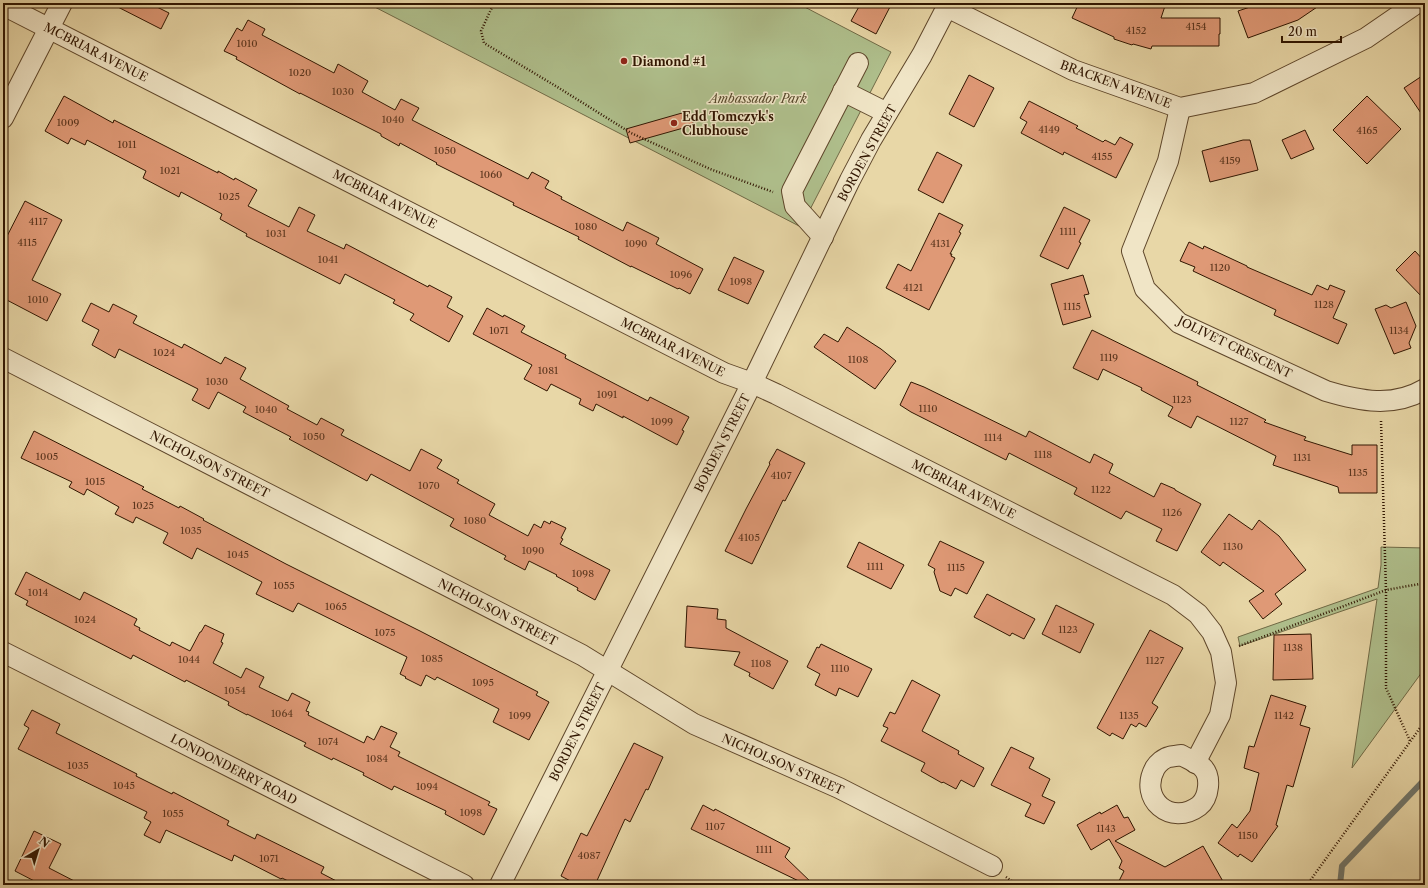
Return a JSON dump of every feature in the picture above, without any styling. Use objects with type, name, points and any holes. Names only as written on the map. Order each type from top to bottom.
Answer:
[{"type":"street","points":[[3,118],[62,3]]},
{"type":"street","name":"BRACKEN AVENUE","points":[[948,5],[1073,70],[1180,108],[1254,93],[1366,38],[1417,3]]},
{"type":"street","name":"BORDEN STREET","points":[[500,885],[752,383],[850,180],[887,113],[922,56],[948,5]]},
{"type":"street","name":"MCBRIAR AVENUE","points":[[3,6],[50,28],[724,373],[752,383],[1173,595],[1198,614],[1212,632],[1221,652],[1226,683],[1220,715],[1195,763]]},
{"type":"street","points":[[823,237],[795,206],[792,192],[858,63]]},
{"type":"street","points":[[843,91],[887,113]]},
{"type":"street","name":"JOLIVET CRESCENT","points":[[1180,108],[1168,162],[1132,251],[1145,288],[1179,323],[1326,391],[1351,398],[1381,402],[1414,396],[1425,389]]},
{"type":"street","name":"NICHOLSON STREET","points":[[3,358],[575,652],[694,724],[839,788],[992,866]]},
{"type":"street","name":"LONDONDERRY ROAD","points":[[3,652],[464,885]]},
{"type":"path","points":[[494,3],[481,31],[484,43],[631,133],[710,169],[753,186],[772,192],[792,192]]},
{"type":"path","points":[[1381,402],[1386,590],[1386,688],[1410,741]]},
{"type":"path","points":[[1221,652],[1386,590],[1425,583]]},
{"type":"path","points":[[1307,885],[1425,721]]},
{"type":"green space","name":"Ambassador Park","points":[[367,3],[797,3],[891,52],[801,227]]},
{"type":"green space","points":[[1381,547],[1425,548],[1425,668],[1352,768],[1377,599],[1240,646],[1238,637],[1378,588],[1381,565]]},
{"type":"building","points":[[110,3],[149,3],[169,13],[161,29]]},
{"type":"building","points":[[861,3],[892,3],[876,34],[851,21]]},
{"type":"building","points":[[1079,3],[1166,3],[1161,18],[1220,18],[1219,46],[1152,46],[1151,49],[1132,45],[1114,39],[1114,37],[1072,18]]},
{"type":"building","points":[[1262,3],[1323,3],[1298,20],[1248,38],[1238,11]]},
{"type":"building","points":[[248,20],[265,29],[262,35],[334,73],[338,64],[368,81],[362,92],[395,110],[401,99],[419,108],[412,120],[528,179],[532,172],[549,181],[545,188],[562,197],[561,199],[623,231],[627,222],[659,238],[656,244],[703,269],[690,294],[631,267],[578,239],[579,237],[513,205],[514,203],[436,164],[437,163],[400,143],[399,146],[381,136],[381,134],[300,94],[236,59],[237,57],[224,51],[237,28],[242,31]]},
{"type":"building","points":[[1425,74],[1425,119],[1404,88]]},
{"type":"building","points":[[969,75],[994,88],[974,127],[949,114]]},
{"type":"building","points":[[64,96],[113,123],[114,120],[218,173],[218,171],[234,180],[235,178],[257,190],[248,206],[289,227],[299,207],[315,215],[307,231],[344,249],[346,244],[428,287],[429,285],[452,297],[447,307],[463,316],[449,342],[410,320],[414,314],[393,303],[395,300],[345,274],[340,284],[246,236],[247,234],[220,219],[222,214],[181,192],[179,197],[143,178],[146,171],[87,140],[85,145],[71,138],[68,144],[45,131]]},
{"type":"building","points":[[1367,96],[1401,129],[1367,164],[1333,130]]},
{"type":"building","points":[[1029,101],[1078,126],[1076,128],[1103,142],[1105,140],[1115,145],[1120,137],[1133,144],[1116,178],[1064,152],[1063,155],[1021,133],[1027,122],[1020,118]]},
{"type":"building","points":[[689,111],[694,125],[630,143],[626,129]]},
{"type":"building","points":[[1305,130],[1314,149],[1291,159],[1282,140]]},
{"type":"building","points":[[1243,140],[1250,140],[1258,170],[1210,182],[1202,151]]},
{"type":"building","points":[[937,152],[962,165],[943,203],[918,190]]},
{"type":"building","points":[[25,201],[62,220],[32,280],[61,294],[47,321],[3,298],[3,244]]},
{"type":"building","points":[[1064,207],[1090,220],[1079,242],[1081,243],[1068,269],[1040,256]]},
{"type":"building","points":[[939,213],[963,225],[959,232],[961,233],[950,254],[952,254],[951,256],[955,258],[929,310],[886,288],[898,264],[911,271]]},
{"type":"building","points":[[1189,242],[1203,249],[1204,246],[1247,267],[1312,295],[1317,285],[1328,290],[1330,285],[1345,291],[1333,318],[1347,324],[1338,344],[1274,315],[1276,310],[1193,271],[1195,267],[1180,261]]},
{"type":"building","points":[[1415,251],[1425,262],[1425,300],[1396,270]]},
{"type":"building","points":[[734,257],[764,271],[748,304],[718,290]]},
{"type":"building","points":[[1083,275],[1089,294],[1084,295],[1091,317],[1063,325],[1051,284]]},
{"type":"building","points":[[1406,302],[1416,326],[1409,343],[1411,348],[1394,354],[1375,309],[1386,305],[1391,308]]},
{"type":"building","points":[[91,303],[109,312],[113,304],[137,316],[133,323],[182,348],[184,344],[221,364],[225,357],[246,368],[240,379],[289,406],[287,409],[317,425],[321,418],[344,430],[341,435],[410,471],[421,449],[442,460],[437,468],[459,480],[457,483],[495,504],[489,515],[528,536],[534,524],[541,528],[544,521],[550,524],[551,521],[566,528],[560,544],[610,570],[595,600],[577,590],[578,588],[556,576],[557,575],[529,561],[525,570],[504,559],[506,556],[450,526],[454,519],[371,474],[367,481],[289,439],[291,437],[243,412],[246,407],[218,392],[209,409],[192,400],[198,389],[119,349],[115,358],[92,345],[99,330],[82,321]]},
{"type":"building","points":[[487,308],[503,317],[504,315],[525,326],[521,332],[566,355],[565,358],[648,401],[650,397],[689,417],[682,430],[684,431],[677,445],[623,416],[623,418],[596,404],[593,411],[579,404],[581,399],[551,384],[547,391],[524,379],[532,365],[473,334]]},
{"type":"building","points":[[847,327],[881,349],[896,361],[875,389],[814,347],[824,334],[838,342]]},
{"type":"building","points":[[1092,330],[1198,382],[1197,385],[1266,420],[1264,422],[1306,437],[1304,440],[1352,455],[1352,445],[1377,445],[1377,493],[1339,493],[1338,487],[1273,465],[1276,456],[1197,416],[1191,428],[1168,416],[1173,407],[1141,390],[1142,388],[1103,369],[1098,380],[1073,368]]},
{"type":"building","points":[[911,382],[1026,437],[1029,431],[1090,463],[1094,454],[1113,464],[1109,473],[1154,497],[1161,483],[1201,504],[1177,551],[1156,541],[1162,529],[1126,511],[1121,519],[1074,494],[1077,488],[1009,453],[1006,460],[911,412],[900,405]]},
{"type":"building","points":[[34,431],[144,487],[142,489],[179,508],[180,506],[204,519],[203,520],[286,564],[538,692],[536,695],[549,702],[529,740],[493,722],[499,709],[437,677],[435,680],[426,675],[421,686],[405,678],[406,677],[400,674],[407,657],[298,603],[293,612],[256,594],[262,582],[197,548],[192,559],[163,543],[168,533],[136,517],[133,523],[115,514],[119,507],[87,489],[84,495],[69,487],[72,482],[21,458]]},
{"type":"building","points":[[777,449],[805,463],[785,501],[783,500],[752,564],[725,551]]},
{"type":"building","points":[[1229,514],[1252,530],[1259,520],[1279,536],[1306,570],[1275,594],[1282,604],[1263,619],[1249,601],[1264,591],[1223,562],[1220,566],[1201,552]]},
{"type":"building","points":[[940,541],[984,562],[967,594],[955,588],[951,596],[940,591],[934,572],[935,569],[928,565]]},
{"type":"building","points":[[859,542],[904,565],[891,589],[847,567]]},
{"type":"building","points":[[26,572],[80,600],[84,592],[102,601],[137,619],[134,625],[140,628],[139,630],[170,646],[172,642],[190,651],[205,625],[224,634],[221,642],[223,643],[213,663],[241,678],[246,668],[264,677],[259,687],[288,701],[292,693],[310,702],[306,711],[309,712],[308,715],[364,743],[367,736],[374,740],[381,726],[397,733],[390,747],[400,752],[398,756],[490,802],[488,805],[497,809],[484,835],[445,814],[446,811],[394,786],[392,790],[363,775],[364,773],[333,758],[332,760],[304,746],[306,743],[247,715],[228,705],[229,702],[186,680],[185,682],[133,655],[131,659],[26,605],[28,601],[15,594]]},
{"type":"building","points":[[987,594],[1035,619],[1024,639],[1012,633],[1010,636],[974,617]]},
{"type":"building","points":[[1056,605],[1094,624],[1080,653],[1042,634]]},
{"type":"building","points":[[687,606],[718,609],[717,619],[726,620],[726,628],[788,661],[773,689],[749,676],[750,673],[734,665],[740,652],[685,647]]},
{"type":"building","points":[[1150,630],[1183,648],[1152,703],[1158,707],[1146,727],[1139,723],[1136,727],[1131,724],[1123,739],[1112,733],[1110,736],[1097,728]]},
{"type":"building","points":[[1311,634],[1313,679],[1273,680],[1274,635]]},
{"type":"building","points":[[821,644],[872,669],[858,697],[839,688],[836,696],[815,685],[820,674],[807,667],[817,647],[819,648]]},
{"type":"building","points":[[912,680],[940,695],[922,731],[959,751],[958,754],[984,768],[974,787],[961,780],[956,789],[943,782],[942,783],[921,771],[925,763],[881,741],[888,728],[883,726],[890,712],[895,714]]},
{"type":"building","points":[[1271,695],[1306,706],[1300,725],[1310,728],[1293,787],[1287,785],[1276,825],[1278,826],[1252,862],[1240,854],[1238,857],[1218,843],[1232,824],[1237,828],[1250,811],[1259,773],[1244,768],[1249,746],[1254,747]]},
{"type":"building","points":[[32,710],[60,724],[56,733],[137,774],[136,776],[172,794],[173,792],[229,821],[227,825],[255,839],[257,834],[324,867],[321,873],[344,885],[296,885],[234,855],[232,861],[166,830],[160,843],[144,835],[151,822],[144,818],[147,812],[18,749],[29,728],[24,725]]},
{"type":"building","points":[[634,743],[663,757],[648,790],[646,789],[630,822],[625,819],[595,885],[578,885],[561,876],[581,833],[587,836]]},
{"type":"building","points":[[1011,747],[1034,758],[1029,768],[1050,779],[1042,796],[1055,802],[1044,824],[1025,816],[1031,804],[991,785]]},
{"type":"building","points":[[703,805],[714,811],[715,809],[790,848],[785,857],[814,885],[807,885],[691,829]]},
{"type":"building","points":[[1117,805],[1124,818],[1128,817],[1135,830],[1115,841],[1165,867],[1203,846],[1225,885],[1117,885],[1124,871],[1119,868],[1122,861],[1109,839],[1091,850],[1077,825],[1100,812],[1101,814]]},
{"type":"building","points":[[34,831],[61,844],[49,868],[82,885],[42,885],[15,871]]},
{"type":"waterway","points":[[1340,885],[1342,866],[1425,779]]},
{"type":"place","name":"Diamond #1","points":[[624,61]]},
{"type":"place","name":"Edd Tomczyk's Clubhouse","points":[[674,123]]}]
